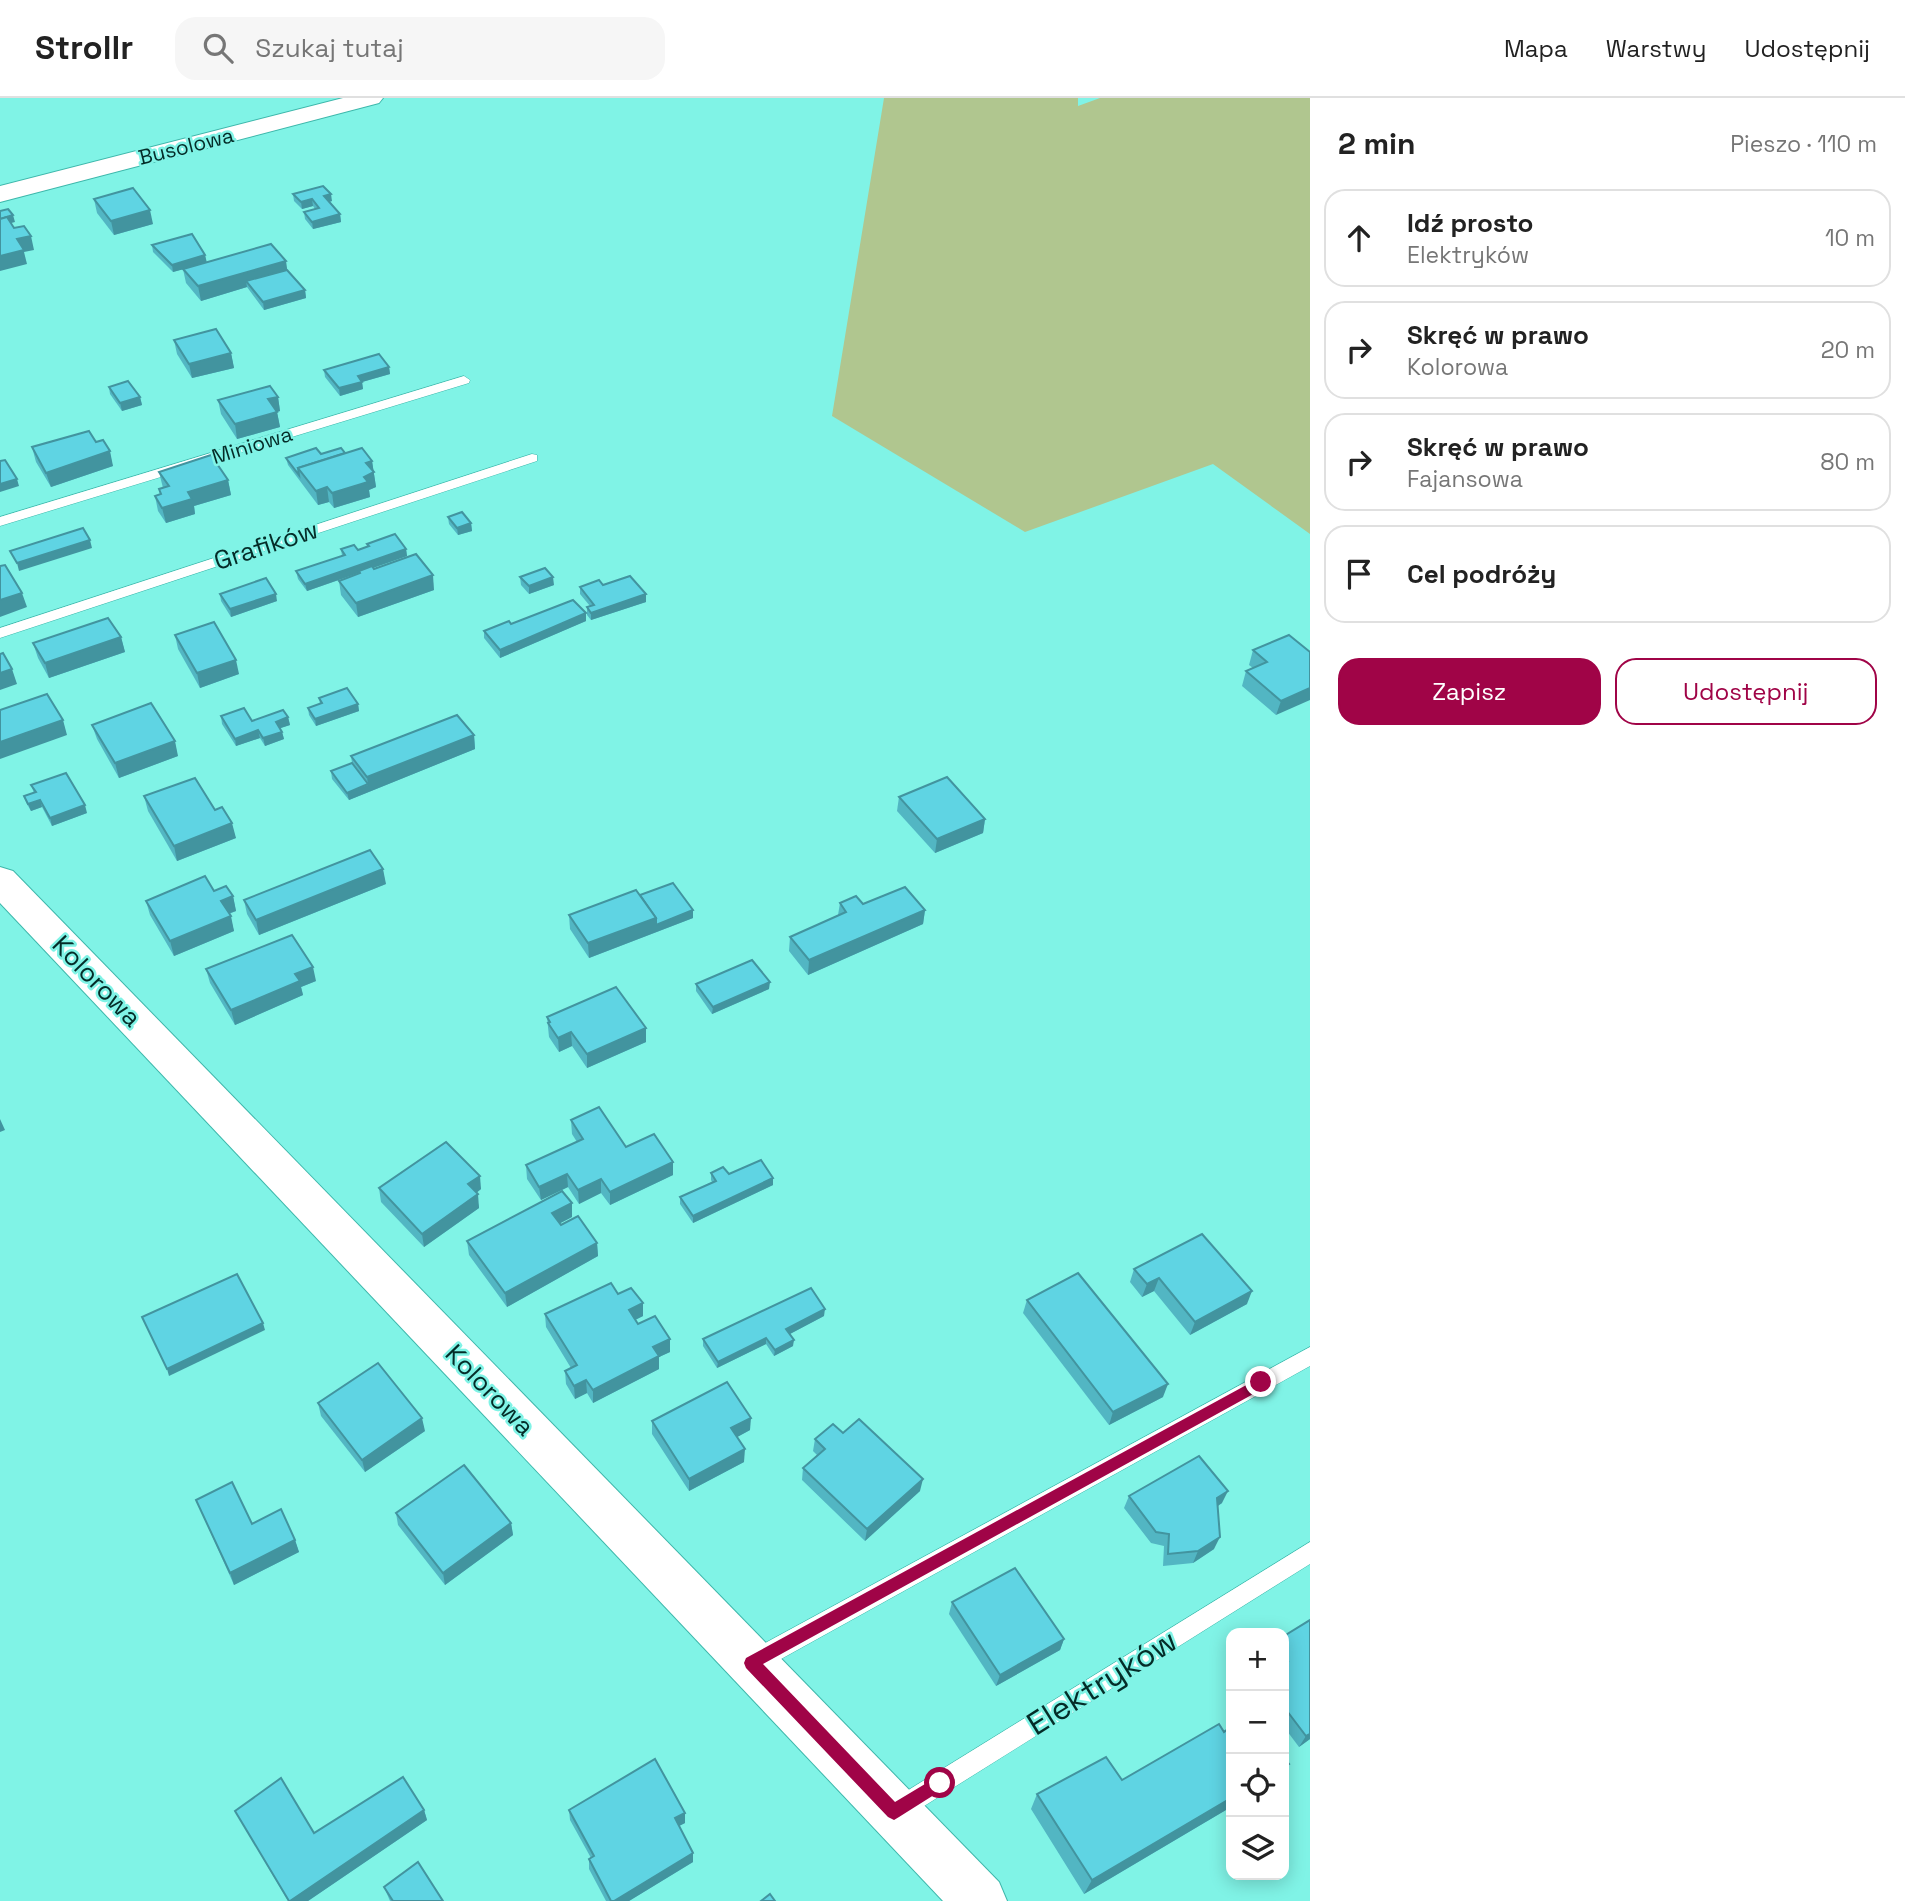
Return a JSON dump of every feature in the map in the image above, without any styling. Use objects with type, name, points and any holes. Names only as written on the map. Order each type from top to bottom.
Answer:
[{"type":"street","name":"Busolowa","points":[[0,194],[372,98]]},
{"type":"street","name":"Kolorowa","points":[[0,880],[980,1901]]},
{"type":"lane","name":"Miniowa","points":[[0,522],[464,380]]},
{"type":"lane","name":"Grafików","points":[[0,633],[532,458]]},
{"type":"lane","points":[[751,1663],[1310,1356]]},
{"type":"lane","name":"Elektryków","points":[[894,1812],[1310,1552]]},
{"type":"green space","points":[[884,98],[1078,98],[1078,106],[1100,98],[1310,98],[1310,534],[1213,464],[1025,532],[832,416]]},
{"type":"building","points":[[323,186],[331,194],[324,196],[340,214],[312,222],[304,212],[319,208],[312,199],[301,202],[293,194]]},
{"type":"building","points":[[133,188],[150,210],[111,221],[94,199]]},
{"type":"building","points":[[8,209],[13,215],[0,219],[0,211]]},
{"type":"building","points":[[7,217],[14,228],[24,226],[31,236],[17,239],[24,250],[0,256],[0,219]]},
{"type":"building","points":[[192,234],[205,255],[172,265],[152,245]]},
{"type":"building","points":[[271,244],[286,261],[198,286],[183,269]]},
{"type":"building","points":[[287,270],[305,290],[263,302],[246,281]]},
{"type":"building","points":[[216,329],[231,353],[189,364],[174,340]]},
{"type":"building","points":[[379,354],[389,367],[358,376],[362,382],[339,388],[324,370]]},
{"type":"building","points":[[128,381],[140,397],[120,403],[109,387]]},
{"type":"building","points":[[270,386],[278,397],[268,399],[277,412],[235,424],[218,400]]},
{"type":"building","points":[[89,431],[96,442],[103,440],[110,451],[46,473],[32,447]]},
{"type":"building","points":[[316,448],[321,454],[341,448],[345,453],[298,468],[299,475],[286,458]]},
{"type":"building","points":[[362,448],[372,461],[366,463],[374,472],[364,477],[368,482],[332,493],[327,487],[316,491],[298,468]]},
{"type":"building","points":[[211,455],[228,480],[188,492],[192,499],[162,508],[155,496],[161,494],[159,489],[169,486],[159,472]]},
{"type":"building","points":[[5,460],[17,479],[0,484],[0,461]]},
{"type":"building","points":[[462,512],[471,523],[457,528],[448,517]]},
{"type":"building","points":[[83,528],[90,540],[17,563],[10,551]]},
{"type":"building","points":[[395,534],[406,549],[305,584],[296,571],[345,555],[341,549],[354,545],[358,550]]},
{"type":"building","points":[[416,554],[433,575],[356,603],[339,581],[372,566],[374,569]]},
{"type":"building","points":[[5,565],[22,593],[0,600],[0,566]]},
{"type":"building","points":[[545,568],[553,577],[529,586],[520,577]]},
{"type":"building","points":[[630,576],[646,594],[591,613],[587,607],[594,605],[580,587],[599,580],[603,585]]},
{"type":"building","points":[[266,578],[276,594],[230,609],[220,594]]},
{"type":"building","points":[[573,600],[586,613],[500,650],[484,631],[509,621],[511,624]]},
{"type":"building","points":[[108,618],[121,637],[45,663],[33,643]]},
{"type":"building","points":[[214,622],[236,660],[197,673],[175,635]]},
{"type":"building","points":[[1289,635],[1310,652],[1310,688],[1281,701],[1246,671],[1267,662],[1253,650]]},
{"type":"building","points":[[3,653],[12,669],[0,673],[0,654]]},
{"type":"building","points":[[347,688],[358,704],[315,719],[308,708],[322,703],[319,698]]},
{"type":"building","points":[[47,694],[63,720],[0,742],[0,710]]},
{"type":"building","points":[[151,703],[175,741],[115,763],[92,725]]},
{"type":"building","points":[[244,708],[252,721],[283,710],[288,717],[276,722],[282,732],[263,738],[258,730],[235,739],[221,716]]},
{"type":"building","points":[[457,715],[474,735],[367,777],[351,756]]},
{"type":"building","points":[[352,763],[368,784],[347,793],[331,771]]},
{"type":"building","points":[[66,773],[85,805],[50,818],[40,800],[28,804],[24,796],[36,792],[31,785]]},
{"type":"building","points":[[947,777],[985,819],[937,839],[899,797]]},
{"type":"building","points":[[195,778],[215,810],[222,807],[232,823],[174,846],[144,796]]},
{"type":"building","points":[[370,850],[383,869],[256,920],[244,900]]},
{"type":"building","points":[[205,876],[214,891],[226,886],[233,896],[221,901],[231,916],[170,941],[146,901]]},
{"type":"building","points":[[673,883],[693,910],[656,925],[656,918],[640,895]]},
{"type":"building","points":[[905,887],[925,910],[809,960],[790,937],[846,912],[840,903],[856,896],[863,904]]},
{"type":"building","points":[[636,890],[656,918],[588,943],[569,915]]},
{"type":"building","points":[[292,935],[313,967],[295,974],[300,981],[231,1010],[206,969]]},
{"type":"building","points":[[752,960],[770,982],[713,1007],[696,984]]},
{"type":"building","points":[[616,987],[646,1028],[587,1054],[571,1032],[558,1038],[547,1017]]},
{"type":"building","points":[[599,1107],[626,1147],[654,1134],[673,1162],[610,1192],[601,1179],[578,1190],[567,1174],[539,1187],[526,1165],[583,1139],[571,1120]]},
{"type":"building","points":[[446,1142],[480,1176],[468,1184],[478,1194],[422,1234],[379,1188]]},
{"type":"building","points":[[761,1160],[773,1178],[693,1216],[680,1197],[716,1181],[711,1173],[723,1167],[729,1174]]},
{"type":"building","points":[[562,1191],[572,1203],[552,1213],[561,1225],[578,1216],[597,1243],[505,1293],[467,1241]]},
{"type":"building","points":[[1202,1234],[1252,1291],[1195,1322],[1159,1278],[1147,1284],[1134,1269]]},
{"type":"building","points":[[1078,1273],[1168,1384],[1113,1412],[1027,1300]]},
{"type":"building","points":[[237,1274],[263,1323],[167,1369],[142,1317]]},
{"type":"building","points":[[611,1283],[618,1294],[631,1288],[643,1303],[629,1310],[638,1324],[655,1316],[670,1339],[653,1347],[659,1356],[593,1390],[586,1380],[574,1386],[565,1371],[577,1365],[545,1314]]},
{"type":"building","points":[[811,1288],[825,1309],[786,1329],[794,1340],[775,1350],[766,1338],[718,1362],[703,1339]]},
{"type":"building","points":[[378,1363],[422,1418],[362,1460],[318,1403]]},
{"type":"building","points":[[727,1382],[751,1418],[731,1428],[745,1449],[689,1479],[652,1421]]},
{"type":"building","points":[[859,1419],[923,1479],[867,1529],[803,1468],[825,1449],[815,1439],[833,1424],[843,1433]]},
{"type":"building","points":[[1199,1456],[1228,1491],[1217,1498],[1220,1537],[1198,1551],[1168,1554],[1169,1534],[1156,1532],[1129,1496]]},
{"type":"building","points":[[464,1465],[511,1523],[443,1573],[396,1513]]},
{"type":"building","points":[[232,1482],[252,1524],[281,1509],[295,1540],[230,1573],[196,1500]]},
{"type":"building","points":[[1015,1568],[1064,1639],[1000,1675],[952,1602]]},
{"type":"building","points":[[1310,1620],[1310,1734],[1306,1736],[1289,1714],[1289,1633]]},
{"type":"building","points":[[1219,1724],[1224,1732],[1226,1731],[1226,1801],[1092,1880],[1037,1794],[1106,1757],[1122,1780]]},
{"type":"building","points":[[655,1759],[685,1813],[675,1818],[693,1853],[611,1901],[589,1859],[594,1856],[569,1810]]},
{"type":"building","points":[[403,1777],[424,1810],[290,1901],[235,1811],[281,1778],[314,1833]]},
{"type":"building","points":[[418,1862],[443,1901],[393,1901],[384,1887]]},
{"type":"building","points":[[770,1894],[775,1901],[761,1901]]},
{"type":"route","points":[[940,1783],[894,1812],[751,1663],[1261,1382]]}]
